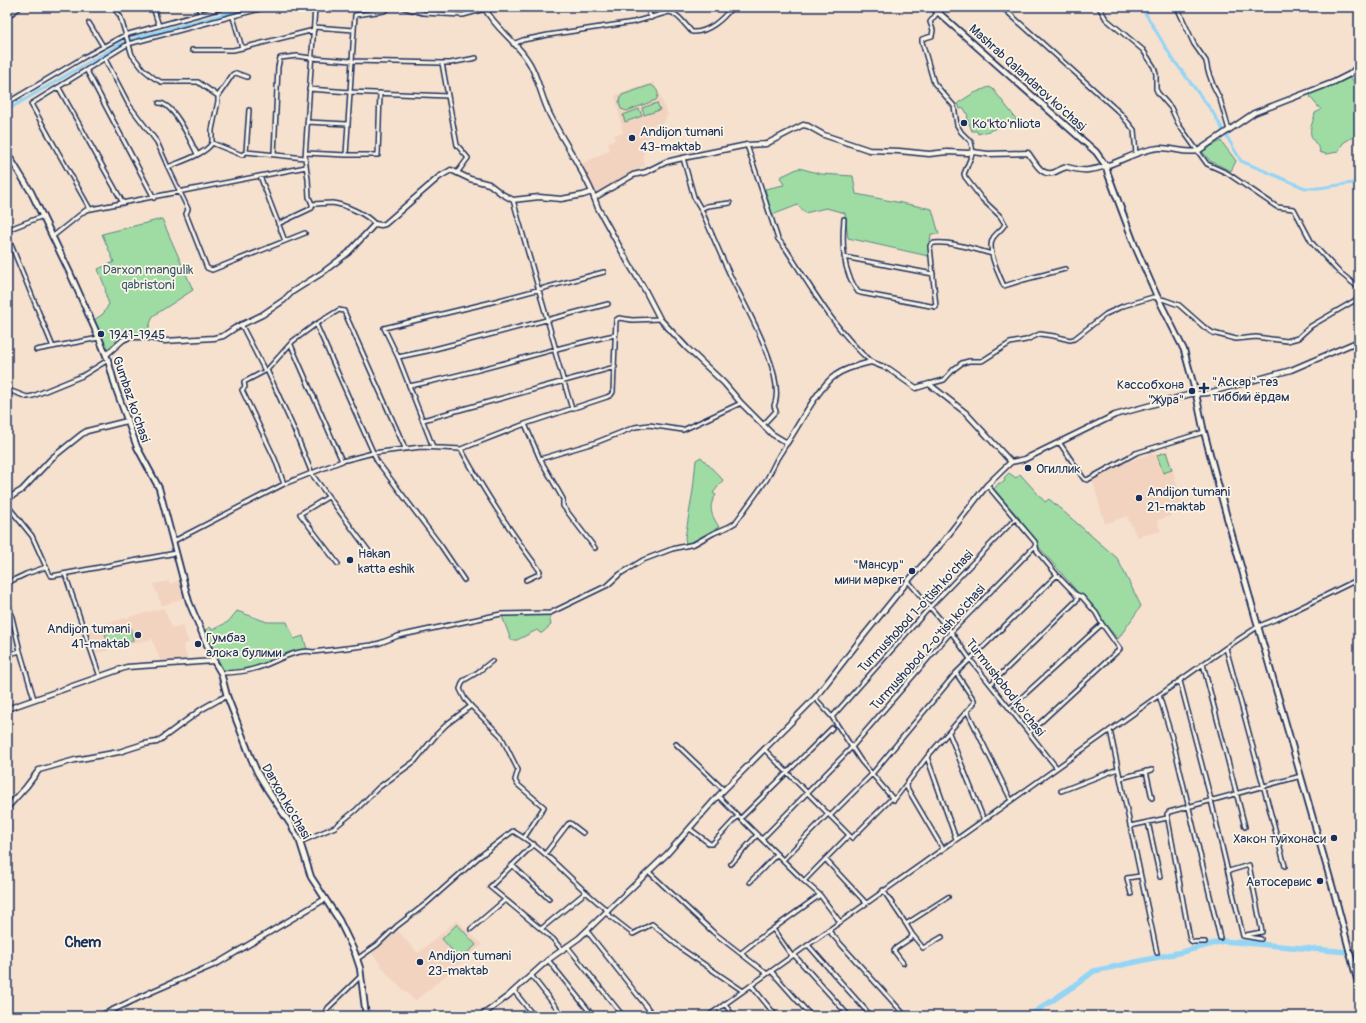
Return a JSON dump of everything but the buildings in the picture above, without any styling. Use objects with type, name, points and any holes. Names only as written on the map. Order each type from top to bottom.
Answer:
[{"type":"main road","name":"Mashrab Qalandarov ko'chasi","points":[[932,7],[1090,147],[1106,166]]},
{"type":"main road","name":"Gumbaz ko'chasi","points":[[7,153],[31,192],[43,216],[70,272],[106,355],[116,389],[137,447],[159,488],[191,607],[214,661]]},
{"type":"main road","points":[[1106,166],[1135,246],[1184,350],[1196,394],[1204,432],[1359,987]]},
{"type":"main road","name":"Darxon ko'chasi","points":[[214,661],[221,673],[228,696],[257,772],[291,825],[300,842],[311,877],[339,920],[357,959],[361,976],[366,1016]]},
{"type":"street","points":[[7,16],[20,7]]},
{"type":"street","points":[[113,7],[120,16],[132,55],[143,69],[154,78],[162,82],[198,82],[218,96]]},
{"type":"street","points":[[159,26],[154,9],[162,7]]},
{"type":"street","points":[[198,7],[201,14]]},
{"type":"street","points":[[7,103],[102,46],[126,36],[225,7]]},
{"type":"street","points":[[90,210],[30,103],[87,71],[128,43],[267,7]]},
{"type":"street","points":[[278,224],[312,208],[309,197],[305,158],[315,7]]},
{"type":"street","points":[[346,155],[355,15],[384,11],[390,7]]},
{"type":"street","points":[[402,7],[423,13],[463,15],[485,8],[495,24],[523,54],[530,65],[550,114],[586,178],[594,198],[660,319],[772,434],[788,443]]},
{"type":"street","points":[[647,7],[651,18]]},
{"type":"street","points":[[513,44],[523,40],[548,35],[634,22],[673,12],[692,32],[697,32],[717,23],[732,7]]},
{"type":"street","points":[[1002,7],[1120,113],[1133,127],[1135,132],[1136,154]]},
{"type":"street","points":[[1099,7],[1106,19],[1143,50],[1154,67],[1156,74],[1156,89],[1158,93],[1171,108],[1177,120],[1207,164],[1227,173],[1277,207],[1294,209],[1312,243],[1340,274],[1359,288]]},
{"type":"street","points":[[1177,7],[1194,44],[1206,61],[1213,85],[1220,99],[1229,130]]},
{"type":"street","points":[[938,12],[930,22],[933,30],[932,36],[922,38],[922,42],[934,83],[954,106],[957,125],[961,132],[971,142],[973,152],[964,174],[965,177],[982,199],[1000,216],[1005,225],[993,238],[991,245],[992,254],[1004,286],[1065,269]]},
{"type":"street","points":[[233,17],[242,48]]},
{"type":"street","points":[[88,23],[102,46]]},
{"type":"street","points":[[192,50],[233,50],[314,29],[354,30]]},
{"type":"street","points":[[274,154],[279,59],[283,57],[297,56],[352,61],[442,63],[476,58]]},
{"type":"street","points":[[105,59],[129,105],[157,142],[179,193],[188,209],[186,214],[205,265],[210,270],[305,233]]},
{"type":"street","points":[[442,63],[457,145],[468,158],[457,173]]},
{"type":"street","points":[[594,198],[633,175],[646,172],[663,164],[683,158],[747,145],[766,144],[803,125],[808,126],[824,135],[869,150],[929,154],[938,152],[956,154],[973,152],[988,154],[1028,153],[1040,169],[1049,173],[1054,173],[1064,168],[1089,170],[1106,166],[1143,151],[1160,148],[1189,153],[1198,151],[1254,113],[1350,74],[1359,65]]},
{"type":"street","points":[[87,71],[154,198]]},
{"type":"street","points":[[168,167],[209,147],[212,143],[212,130],[218,96],[233,74],[236,73],[247,76]]},
{"type":"street","points":[[59,88],[123,203]]},
{"type":"street","points":[[309,89],[448,96]]},
{"type":"street","points":[[306,152],[346,155],[378,155],[380,93]]},
{"type":"street","points":[[159,103],[164,104],[171,109],[184,128],[197,154]]},
{"type":"street","points":[[246,152],[249,110]]},
{"type":"street","points":[[307,122],[347,124]]},
{"type":"street","points":[[212,143],[240,154],[244,154],[246,152],[305,158]]},
{"type":"street","points":[[747,145],[778,239],[831,319],[855,348],[871,362],[889,369],[916,388],[944,380],[954,368],[962,363],[969,361],[982,361],[1010,343],[1026,340],[1040,334],[1070,340],[1074,339],[1106,314],[1123,306],[1152,297],[1178,305],[1213,333],[1236,339],[1256,337],[1287,341],[1298,338],[1311,326],[1359,298]]},
{"type":"street","points":[[683,158],[694,197],[731,278],[762,337],[773,370],[776,387],[776,400],[774,406],[776,411],[763,425]]},
{"type":"street","points":[[52,237],[86,210],[154,198],[306,167]]},
{"type":"street","points":[[312,204],[333,203],[346,207],[359,213],[375,224],[381,225],[385,224],[439,177],[451,170],[470,179],[489,184],[508,198],[514,200],[539,197],[561,199],[592,192]]},
{"type":"street","points":[[260,176],[285,241]]},
{"type":"street","points":[[514,200],[572,409]]},
{"type":"street","points":[[700,209],[707,206],[730,203]]},
{"type":"street","points":[[7,230],[43,216]]},
{"type":"street","points":[[844,219],[842,239],[844,257],[848,274],[858,292],[936,307],[930,246],[933,243],[961,246],[992,254]]},
{"type":"street","points":[[106,355],[129,337],[144,337],[165,341],[214,338],[223,336],[241,324],[267,311],[284,300],[301,285],[322,273],[348,253],[375,224]]},
{"type":"street","points":[[7,235],[53,347]]},
{"type":"street","points":[[844,257],[933,274]]},
{"type":"street","points":[[433,447],[398,357],[385,328],[488,304],[604,272]]},
{"type":"street","points":[[398,357],[427,351],[608,304]]},
{"type":"street","points":[[284,484],[242,390],[245,387],[244,382],[266,370],[302,334],[339,310],[344,311],[405,448]]},
{"type":"street","points":[[174,541],[284,484],[342,461],[373,453],[405,448],[433,447],[460,449],[525,424],[611,395],[613,392],[615,367],[615,323],[618,318],[632,320],[660,319]]},
{"type":"street","points":[[241,324],[266,370],[294,429],[311,473],[371,554]]},
{"type":"street","points":[[316,324],[377,461],[441,546],[464,580]]},
{"type":"street","points":[[409,386],[439,380],[582,342],[615,336]]},
{"type":"street","points":[[36,350],[99,338]]},
{"type":"street","points":[[481,1016],[514,990],[548,960],[587,931],[624,894],[649,872],[690,829],[718,796],[815,698],[908,581],[942,543],[987,485],[1011,462],[1025,459],[1115,415],[1191,394],[1208,393],[1291,370],[1359,342]]},
{"type":"street","points":[[291,345],[342,461]]},
{"type":"street","points":[[7,389],[27,397],[33,396],[82,376],[108,360]]},
{"type":"street","points":[[221,673],[238,674],[307,650],[313,652],[372,645],[398,636],[501,614],[550,613],[608,585],[620,574],[643,560],[672,549],[694,544],[734,523],[767,479],[777,458],[828,381],[836,374],[871,362]]},
{"type":"street","points":[[422,420],[615,367]]},
{"type":"street","points":[[929,384],[966,412],[1011,462]]},
{"type":"street","points":[[7,393],[11,391]]},
{"type":"street","points":[[540,459],[597,442],[635,427],[649,425],[684,430],[741,403]]},
{"type":"street","points":[[7,499],[22,490],[52,458],[82,434],[87,431],[127,421]]},
{"type":"street","points":[[525,424],[540,459],[563,499],[563,506],[595,548]]},
{"type":"street","points":[[1059,442],[1084,480],[1087,480],[1136,452],[1204,432]]},
{"type":"street","points":[[460,449],[510,531],[540,571],[539,574],[526,580]]},
{"type":"street","points":[[987,485],[1014,520],[1035,542],[1038,551],[1057,575],[1077,597],[1077,600],[990,684]]},
{"type":"street","points":[[328,497],[300,514],[338,564]]},
{"type":"street","points":[[7,505],[32,536],[50,575],[66,574],[176,553]]},
{"type":"street","name":"Turmushobod 1-o'tish ko'chasi","points":[[832,717],[930,607],[1014,520]]},
{"type":"street","name":"Turmushobod 2-o'tish ko'chasi","points":[[762,839],[852,747],[951,632],[1036,546]]},
{"type":"street","points":[[7,583],[46,567]]},
{"type":"street","points":[[66,574],[100,677]]},
{"type":"street","points":[[783,860],[872,774],[956,673],[1057,575]]},
{"type":"street","points":[[708,1016],[1226,648],[1259,626],[1279,618],[1359,579]]},
{"type":"street","name":"Turmushobod ko'chasi","points":[[908,581],[951,632],[970,659],[1057,768]]},
{"type":"street","points":[[1030,733],[1120,649],[1096,614],[1082,597],[1075,594]]},
{"type":"street","points":[[7,596],[20,651],[34,699]]},
{"type":"street","points":[[1010,708],[1102,624]]},
{"type":"street","points":[[1226,648],[1285,866]]},
{"type":"street","points":[[7,655],[20,651]]},
{"type":"street","points":[[7,709],[128,667],[214,661]]},
{"type":"street","points":[[492,662],[466,678],[460,685],[460,689],[465,699],[471,706],[501,736],[518,770],[515,780],[517,784],[544,807],[524,838]]},
{"type":"street","points":[[1203,664],[1246,827]]},
{"type":"street","points":[[764,749],[852,838],[892,798],[894,800],[927,757],[967,711],[974,700],[956,673]]},
{"type":"street","points":[[1180,681],[1229,871],[1244,936]]},
{"type":"street","points":[[1159,695],[1173,741],[1220,938]]},
{"type":"street","points":[[7,808],[26,788],[39,770],[75,760],[119,752],[144,744],[157,742],[202,709],[228,696]]},
{"type":"street","points":[[815,698],[832,717],[852,747],[892,798]]},
{"type":"street","points":[[300,842],[335,827],[356,810],[378,788],[415,761],[442,729],[471,706]]},
{"type":"street","points":[[967,711],[1011,800]]},
{"type":"street","points":[[690,829],[712,844],[832,728]]},
{"type":"street","points":[[1110,730],[1157,953]]},
{"type":"street","points":[[949,733],[984,820]]},
{"type":"street","points":[[676,744],[724,790]]},
{"type":"street","points":[[927,757],[956,839]]},
{"type":"street","points":[[1061,791],[1118,769]]},
{"type":"street","points":[[1120,778],[1152,770]]},
{"type":"street","points":[[1146,771],[1152,798]]},
{"type":"street","points":[[1205,942],[1193,942],[1190,940],[1167,814],[1189,806],[1301,776]]},
{"type":"street","points":[[906,786],[943,849]]},
{"type":"street","points":[[718,796],[776,854],[820,895],[840,922]]},
{"type":"street","points":[[1130,826],[1167,818]]},
{"type":"street","points":[[1148,822],[1160,877]]},
{"type":"street","points":[[545,854],[569,824],[572,824],[583,833]]},
{"type":"street","points":[[357,959],[377,945],[396,926],[428,903],[479,857],[513,831],[534,844],[607,912],[633,934],[652,924],[683,950],[743,991]]},
{"type":"street","points":[[731,864],[757,834]]},
{"type":"street","points":[[804,881],[849,835]]},
{"type":"street","points":[[534,844],[490,887],[553,939],[562,950]]},
{"type":"street","points":[[750,882],[776,854]]},
{"type":"street","points":[[825,860],[866,903]]},
{"type":"street","points":[[512,865],[549,899]]},
{"type":"street","points":[[1229,871],[1249,865],[1262,932],[1244,936]]},
{"type":"street","points":[[649,872],[713,932],[767,974]]},
{"type":"street","points":[[1131,894],[1128,878],[1140,876]]},
{"type":"street","points":[[884,890],[912,934],[923,948],[942,937]]},
{"type":"street","points":[[541,929],[586,892]]},
{"type":"street","points":[[741,953],[820,895]]},
{"type":"street","points":[[906,924],[948,897]]},
{"type":"street","points":[[100,1016],[218,963],[325,899]]},
{"type":"street","points":[[470,929],[505,900]]},
{"type":"street","points":[[773,929],[793,955],[849,1016]]},
{"type":"street","points":[[828,930],[902,1012]]},
{"type":"street","points":[[587,931],[654,1016]]},
{"type":"street","points":[[903,963],[894,951],[912,938],[912,934]]},
{"type":"street","points":[[1244,936],[1261,939]]},
{"type":"street","points":[[808,945],[871,1016]]},
{"type":"street","points":[[567,946],[623,1016]]},
{"type":"street","points":[[548,960],[593,1016]]},
{"type":"street","points":[[771,971],[811,1016]]},
{"type":"street","points":[[531,975],[563,1016]]},
{"type":"street","points":[[324,1016],[328,1008],[361,976]]},
{"type":"street","points":[[751,985],[776,1016]]},
{"type":"street","points":[[514,990],[534,1016]]},
{"type":"street","points":[[725,1004],[733,1016]]},
{"type":"shaded area","name":"Andijon tumani 43-maktab","points":[[654,82],[668,114],[664,123],[648,126],[647,128],[651,148],[646,149],[643,155],[645,166],[638,168],[639,172],[633,173],[596,194],[582,164],[610,150],[608,142],[615,140],[614,135],[623,133],[615,95]]},
{"type":"shaded area","name":"Andijon tumani 21-maktab","points":[[1168,450],[1182,505],[1170,509],[1171,516],[1157,520],[1161,531],[1137,537],[1127,516],[1105,524],[1092,479],[1122,464],[1152,453],[1153,455]]},
{"type":"shaded area","points":[[180,580],[184,598],[162,606],[153,584],[169,581],[170,584]]},
{"type":"shaded area","name":"Andijon tumani 41-maktab","points":[[164,608],[172,628],[182,625],[189,643],[183,645],[188,659],[160,661],[152,639],[96,653],[89,631],[104,627],[103,624]]},
{"type":"shaded area","name":"Andijon tumani 23-maktab","points":[[457,920],[482,945],[415,1001],[389,976],[372,953],[397,930],[418,953]]},
{"type":"green space","points":[[1351,78],[1359,88],[1359,133],[1343,143],[1338,152],[1326,154],[1319,152],[1320,149],[1312,139],[1311,130],[1315,113],[1321,110],[1311,98],[1310,94]]},
{"type":"green space","points":[[651,85],[658,92],[656,100],[627,111],[621,109],[619,102],[622,95]]},
{"type":"green space","points":[[989,87],[993,89],[1017,120],[978,134],[977,131],[972,131],[964,108],[960,109],[958,103],[972,94]]},
{"type":"green space","points":[[657,103],[660,110],[644,115],[642,108]]},
{"type":"green space","points":[[639,109],[642,116],[625,122],[623,115]]},
{"type":"green space","points":[[1221,141],[1236,161],[1231,171],[1210,161],[1202,151]]},
{"type":"green space","points":[[799,168],[821,174],[853,176],[856,194],[932,209],[939,234],[931,234],[928,256],[848,238],[845,213],[826,208],[805,213],[798,205],[772,215],[765,189],[784,185],[780,177]]},
{"type":"green space","name":"Darxon mangulik qabristoni","points":[[162,219],[193,290],[153,316],[146,335],[133,335],[125,337],[107,349],[94,320],[103,314],[109,304],[105,287],[98,269],[114,262],[102,234]]},
{"type":"green space","points":[[1166,452],[1172,470],[1163,473],[1157,455]]},
{"type":"green space","points":[[701,457],[723,480],[713,493],[716,495],[713,499],[711,507],[714,519],[719,527],[686,544],[685,538],[693,490],[696,460]]},
{"type":"green space","points":[[1009,473],[1016,478],[1020,474],[1045,502],[1049,499],[1117,558],[1141,606],[1118,639],[1038,546],[1035,538],[1019,521],[1020,519],[994,489],[999,483],[1005,481],[1004,478]]},
{"type":"green space","points":[[237,611],[267,622],[287,622],[294,639],[303,636],[307,649],[241,671],[231,672],[229,670],[223,670],[205,630],[210,627],[212,630],[228,622]]},
{"type":"green space","points":[[531,614],[549,616],[551,625],[542,633],[537,630],[517,640],[511,640],[502,616]]},
{"type":"green space","points":[[130,627],[133,641],[109,647],[105,633]]},
{"type":"green space","points":[[457,924],[476,945],[460,959],[442,939]]},
{"type":"waterway","points":[[7,110],[120,44],[138,37],[252,7]]},
{"type":"waterway","points":[[1140,7],[1172,58],[1212,111],[1241,161],[1305,188],[1319,188],[1359,182]]},
{"type":"waterway","points":[[1029,1016],[1094,971],[1182,952],[1223,941],[1348,952]]},
{"type":"place","name":"Ko'kto'nliota","points":[[964,123]]},
{"type":"place","name":"Andijon tumani 43-maktab","points":[[632,138]]},
{"type":"place","name":"1941-1945","points":[[101,334]]},
{"type":"place","name":"\"Аскар\" тез тиббий ёрдам","points":[[1204,388]]},
{"type":"place","name":"Кассобхона \"Жура\"","points":[[1192,391]]},
{"type":"place","name":"Огиллик","points":[[1028,468]]},
{"type":"place","name":"Andijon tumani 21-maktab","points":[[1139,498]]},
{"type":"place","name":"Hakan katta eshik","points":[[350,560]]},
{"type":"place","name":"\"Мансур\" мини маркет","points":[[912,571]]},
{"type":"place","name":"Andijon tumani 41-maktab","points":[[138,635]]},
{"type":"place","name":"Гумбаз алока булими","points":[[198,644]]},
{"type":"place","name":"Хакон туйхонаси","points":[[1334,838]]},
{"type":"place","name":"Автосервис","points":[[1320,881]]},
{"type":"place","name":"Andijon tumani 23-maktab","points":[[420,962]]},
{"type":"district","name":"Chem","points":[[83,942]]}]
